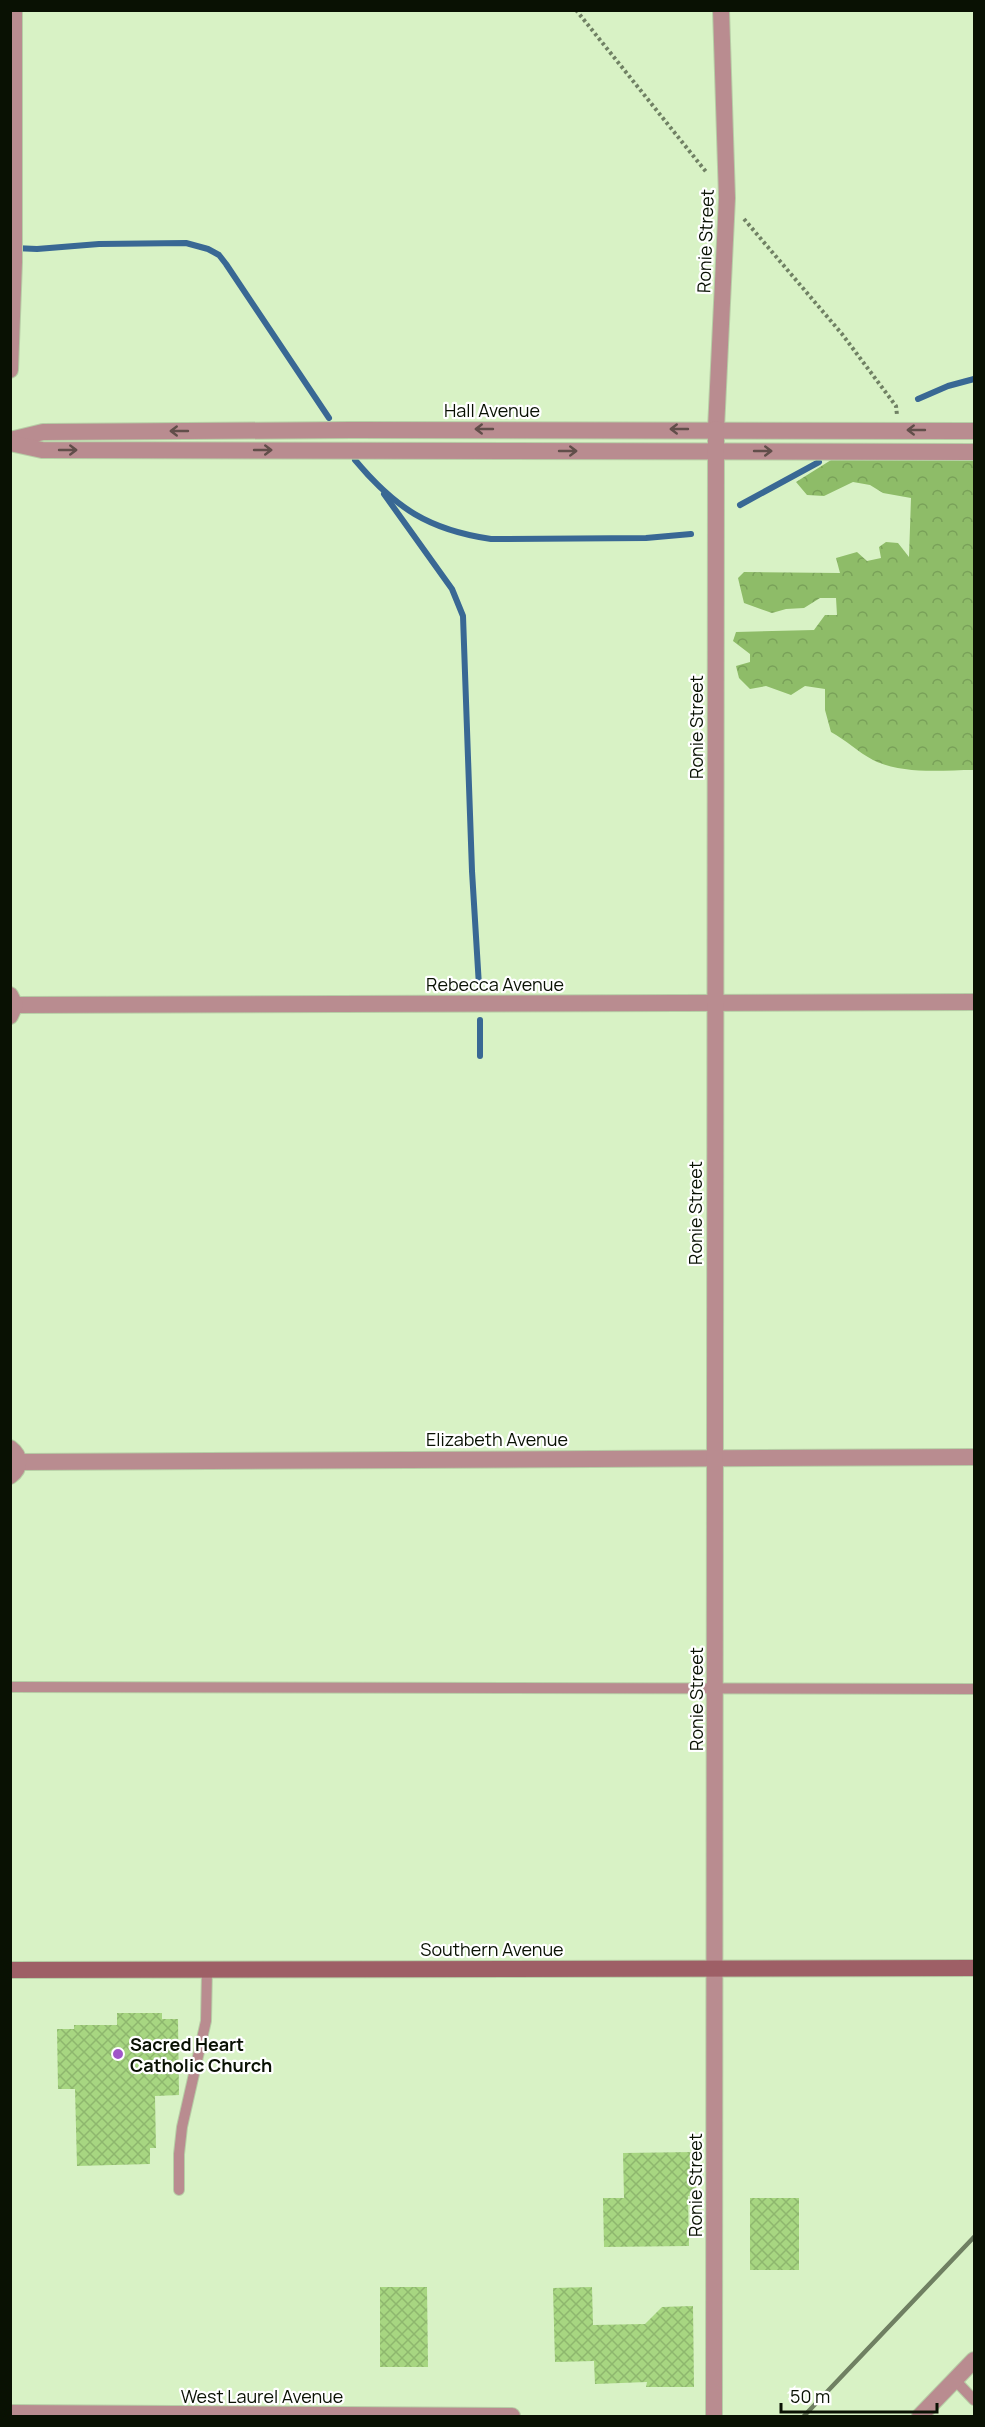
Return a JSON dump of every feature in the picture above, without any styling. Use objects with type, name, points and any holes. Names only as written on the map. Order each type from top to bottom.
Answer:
[{"type":"main road","name":"Southern Avenue","points":[[10,1970],[975,1968]]},
{"type":"street","points":[[10,370],[14,262],[14,10]]},
{"type":"street","name":"Ronie Street","points":[[714,2416],[715,451],[727,198],[721,10]]},
{"type":"street","name":"Hall Avenue","points":[[10,442],[43,432],[716,429],[975,431]]},
{"type":"street","name":"Hall Avenue","points":[[10,442],[42,450],[975,452]]},
{"type":"street","name":"Rebecca Avenue","points":[[12,1005],[975,1002]]},
{"type":"street","points":[[10,1476],[16,1471],[15,1455]]},
{"type":"street","name":"Elizabeth Avenue","points":[[15,1455],[975,1456]]},
{"type":"street","points":[[920,2416],[975,2360]]},
{"type":"street","name":"West Laurel Avenue","points":[[10,2413],[512,2416]]},
{"type":"lane","points":[[10,1687],[975,1689]]},
{"type":"lane","points":[[179,2190],[182,2127],[206,2021],[207,1970]]},
{"type":"lane","points":[[955,2380],[975,2400]]},
{"type":"green space","points":[[839,455],[974,455],[974,770],[923,771],[885,765],[868,757],[831,732],[825,710],[825,689],[805,686],[791,695],[766,686],[750,689],[739,678],[736,666],[750,662],[750,654],[733,641],[736,632],[814,630],[825,615],[837,615],[836,598],[820,598],[804,608],[772,613],[744,603],[738,578],[744,572],[840,573],[836,558],[857,552],[867,561],[881,558],[879,547],[886,542],[898,543],[909,557],[911,498],[883,493],[870,485],[853,482],[824,496],[807,495],[796,482]]},
{"type":"building","points":[[117,2013],[162,2013],[162,2019],[178,2019],[179,2095],[155,2096],[156,2148],[150,2148],[150,2164],[77,2166],[75,2089],[58,2089],[57,2029],[74,2029],[74,2025],[117,2025]]},
{"type":"building","points":[[695,2152],[696,2196],[688,2196],[689,2246],[604,2247],[603,2198],[624,2198],[623,2153]]},
{"type":"building","points":[[750,2198],[799,2198],[799,2270],[750,2270]]},
{"type":"building","points":[[380,2287],[427,2287],[428,2367],[380,2367]]},
{"type":"building","points":[[592,2287],[593,2325],[645,2324],[662,2307],[693,2306],[694,2387],[646,2387],[647,2382],[595,2384],[594,2361],[555,2362],[553,2288]]},
{"type":"waterway","points":[[14,248],[186,243],[208,249],[219,255],[226,264],[329,418]]},
{"type":"waterway","points":[[918,399],[948,386],[974,379]]},
{"type":"waterway","points":[[355,460],[399,504],[431,523],[469,535],[491,539],[646,538],[691,534]]},
{"type":"waterway","points":[[740,505],[819,462]]},
{"type":"waterway","points":[[384,494],[452,589],[463,616],[472,871],[479,986]]},
{"type":"waterway","points":[[480,1020],[480,1056]]},
{"type":"railway","points":[[804,2416],[974,2237]]},
{"type":"place","name":"Sacred Heart Catholic Church","points":[[118,2054]]}]
